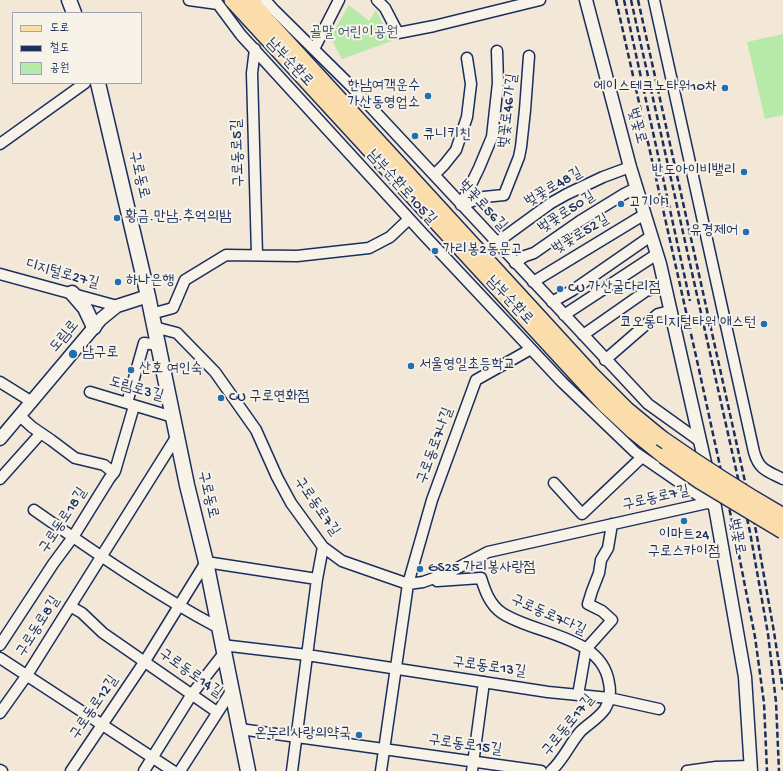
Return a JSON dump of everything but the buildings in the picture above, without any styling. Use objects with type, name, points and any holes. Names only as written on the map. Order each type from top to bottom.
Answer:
[{"type":"main road","points":[[69,0],[74,12]]},
{"type":"main road","name":"남부순환로","points":[[250,0],[269,23],[591,374],[627,410],[661,438],[691,459],[783,516]]},
{"type":"main road","name":"남부순환로","points":[[222,1],[604,404],[633,431],[664,456],[700,481],[783,531]]},
{"type":"main road","name":"구로동로","points":[[98,84],[148,296],[177,436],[206,562],[248,771]]},
{"type":"main road","points":[[72,293],[85,308],[94,327]]},
{"type":"street","points":[[189,0],[222,1]]},
{"type":"street","name":"벚꽃로56길","points":[[265,0],[352,87],[605,360],[648,404],[701,442]]},
{"type":"street","points":[[314,49],[340,0]]},
{"type":"street","points":[[378,0],[385,8],[398,33],[434,26],[540,0]]},
{"type":"street","name":"벚꽃로","points":[[586,0],[630,167],[657,254],[701,442],[711,505],[745,677],[751,768]]},
{"type":"street","points":[[654,0],[755,456],[761,467],[783,480]]},
{"type":"street","name":"남부순환로105길","points":[[222,1],[241,35],[409,219],[562,382],[635,452],[711,505]]},
{"type":"street","name":"구로동로5길","points":[[254,49],[252,73],[257,255]]},
{"type":"street","points":[[461,205],[492,137],[498,83],[497,51]]},
{"type":"street","name":"벚꽃로46가길","points":[[461,205],[484,197],[504,194],[519,157],[521,147],[527,94],[529,56]]},
{"type":"street","points":[[434,175],[456,150],[467,117],[471,84],[467,58]]},
{"type":"street","points":[[0,144],[84,84]]},
{"type":"street","name":"벚꽃로48길","points":[[496,242],[567,194],[603,177],[630,167]]},
{"type":"street","name":"벚꽃로50길","points":[[515,263],[525,256],[534,253],[580,221],[636,188]]},
{"type":"street","name":"벚꽃로52길","points":[[533,282],[644,214]]},
{"type":"street","points":[[153,321],[173,308],[185,280],[226,255],[297,256],[369,248],[390,237],[409,219]]},
{"type":"street","points":[[552,302],[573,290],[651,236]]},
{"type":"street","points":[[564,315],[657,254]]},
{"type":"street","name":"디지털로27길","points":[[0,274],[117,306]]},
{"type":"street","points":[[583,336],[646,291],[664,286]]},
{"type":"street","name":"도림로","points":[[0,439],[94,327],[117,306],[148,296]]},
{"type":"street","points":[[605,360],[658,314],[670,311]]},
{"type":"street","name":"구로동로7길","points":[[153,321],[177,333],[215,372],[256,430],[277,477],[291,503],[323,547],[342,561],[408,584],[423,582],[448,573],[488,552],[612,524],[711,505]]},
{"type":"street","points":[[131,404],[144,343],[158,345]]},
{"type":"street","name":"구로동로7나길","points":[[408,584],[432,500],[476,380],[531,350]]},
{"type":"street","points":[[0,382],[32,402]]},
{"type":"street","name":"도림로3길","points":[[90,392],[173,417]]},
{"type":"street","name":"구로동로18길","points":[[0,645],[114,473],[131,404]]},
{"type":"street","points":[[20,416],[32,427],[75,458],[104,465],[114,473]]},
{"type":"street","points":[[0,479],[41,433]]},
{"type":"street","name":"구로동로8길","points":[[0,713],[27,675],[177,436]]},
{"type":"street","points":[[554,484],[582,514],[642,457]]},
{"type":"street","points":[[34,510],[178,606],[219,628]]},
{"type":"street","name":"구로동로7길","points":[[601,560],[611,540],[612,524]]},
{"type":"street","points":[[292,771],[306,655],[323,547]]},
{"type":"street","name":"구로동로7다길","points":[[586,649],[612,620],[602,611],[588,604],[599,573],[601,560]]},
{"type":"street","points":[[206,562],[317,579]]},
{"type":"street","name":"구로동로12길","points":[[71,771],[145,661],[206,562]]},
{"type":"street","name":"구로동로7다길","points":[[423,582],[481,578],[486,594],[494,606],[502,613],[519,622],[564,638],[590,651],[602,664],[608,676],[610,687],[609,698]]},
{"type":"street","points":[[381,771],[408,584]]},
{"type":"street","points":[[70,606],[82,613],[103,633],[145,661]]},
{"type":"street","points":[[144,771],[192,694],[223,649]]},
{"type":"street","name":"구로동로13길","points":[[223,649],[306,655],[484,682],[609,698],[659,709]]},
{"type":"street","points":[[578,695],[586,649]]},
{"type":"street","points":[[0,658],[173,771]]},
{"type":"street","name":"구로동로14길","points":[[145,661],[217,712]]},
{"type":"street","points":[[473,767],[484,682]]},
{"type":"street","name":"구로동로14길","points":[[180,771],[232,690]]},
{"type":"street","name":"구로동로17길","points":[[551,771],[566,754],[581,731],[592,723],[605,709],[609,698]]},
{"type":"street","name":"구로동로15길","points":[[240,729],[385,750],[473,767],[541,771]]},
{"type":"street","points":[[687,771],[716,767],[751,768]]},
{"type":"green space","name":"골말 어린이공원","points":[[349,5],[369,21],[376,10],[392,41],[342,59],[330,37]]},
{"type":"green space","points":[[783,34],[783,115],[765,119],[747,42]]},
{"type":"railway","points":[[616,0],[698,365],[735,535],[755,637],[764,703],[767,771]]},
{"type":"railway","points":[[624,0],[690,301]]},
{"type":"railway","points":[[631,0],[750,532],[768,634],[776,702],[779,771]]},
{"type":"railway","points":[[638,0],[756,531],[783,690]]},
{"type":"place","name":"에이스테크노타워10차","points":[[725,88]]},
{"type":"place","name":"한남여객운수 가산동영업소","points":[[428,96]]},
{"type":"place","name":"큐니키친","points":[[415,136]]},
{"type":"place","name":"반도아이비밸리","points":[[744,172]]},
{"type":"place","name":"고기야!","points":[[621,204]]},
{"type":"place","name":"황금.만남.추억의밤","points":[[117,218]]},
{"type":"place","name":"유경제어","points":[[746,232]]},
{"type":"place","name":"가리봉2동문고","points":[[435,251]]},
{"type":"place","name":"하나은행","points":[[118,282]]},
{"type":"place","name":"CU 가산굴다리점","points":[[560,289]]},
{"type":"place","name":"코오롱디지털타워 애스턴","points":[[764,324]]},
{"type":"place","name":"남구로","points":[[73,354]]},
{"type":"place","name":"서울영일초등학교","points":[[411,366]]},
{"type":"place","name":"산호 여인숙","points":[[131,370]]},
{"type":"place","name":"CU 구로연화점","points":[[221,398]]},
{"type":"place","name":"이마트24 구로스카이점","points":[[684,521]]},
{"type":"place","name":"GS25 가리봉사랑점","points":[[420,569]]},
{"type":"place","name":"온누리사랑의약국","points":[[359,735]]}]
